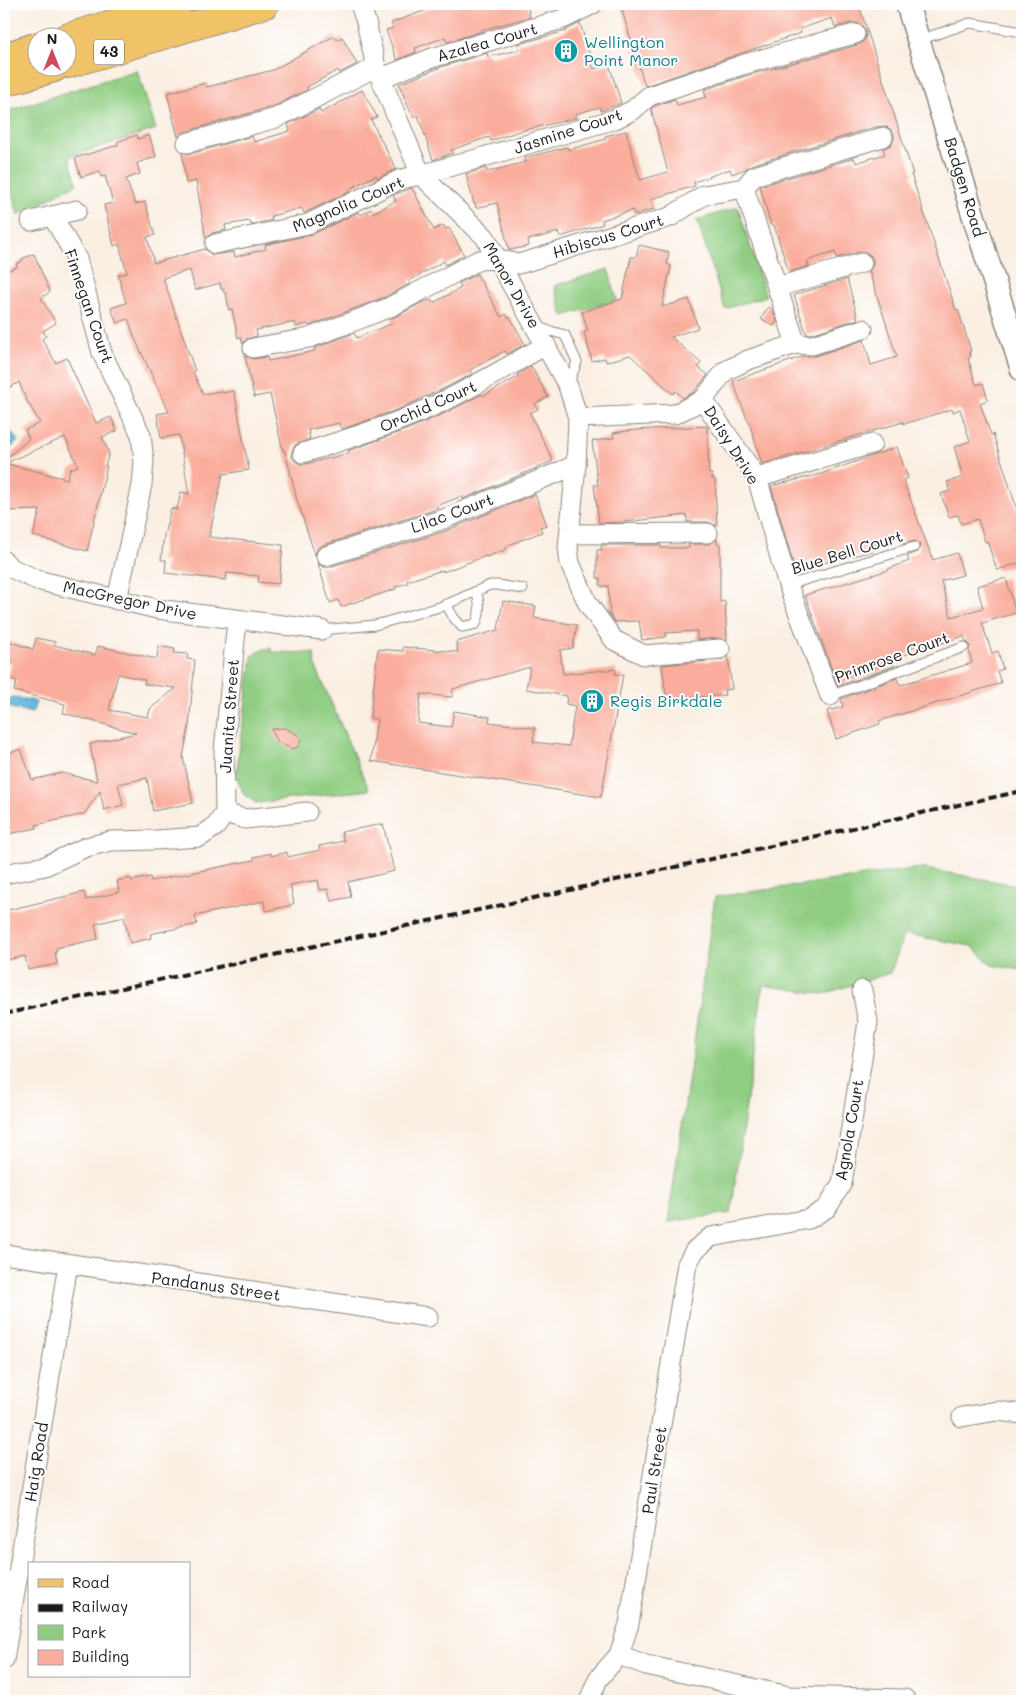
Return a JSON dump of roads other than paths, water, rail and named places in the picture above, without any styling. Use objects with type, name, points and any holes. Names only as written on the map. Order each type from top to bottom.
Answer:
[{"type":"main road","name":"43","points":[[78,34],[178,4]]},
{"type":"main road","name":"43","points":[[78,61],[265,4]]},
{"type":"main road","points":[[6,65],[28,52]]},
{"type":"main road","points":[[6,65],[28,66]]},
{"type":"street","name":"Manor Drive","points":[[360,4],[379,73],[421,175],[485,237],[568,386],[578,418],[571,534],[568,548],[570,563],[588,604],[614,640],[644,655],[720,649]]},
{"type":"street","name":"Azalea Court","points":[[187,143],[276,118],[379,73],[564,19],[593,4]]},
{"type":"street","name":"Badgen Road","points":[[907,4],[1021,364]]},
{"type":"street","name":"Jasmine Court","points":[[421,175],[615,119],[633,110],[650,96],[742,66],[855,34]]},
{"type":"street","name":"Hibiscus Court","points":[[497,258],[519,264],[670,217],[704,195],[744,188],[754,176],[883,137]]},
{"type":"street","name":"Magnolia Court","points":[[216,244],[308,224],[401,179],[421,175]]},
{"type":"street","points":[[744,188],[796,344]]},
{"type":"street","points":[[31,221],[77,210]]},
{"type":"street","name":"Finnegan Court","points":[[53,217],[76,259],[102,353],[141,435],[144,461],[142,485],[116,600]]},
{"type":"street","points":[[253,348],[309,338],[323,333],[390,307],[479,260],[497,258]]},
{"type":"street","points":[[777,287],[862,264]]},
{"type":"street","name":"Daisy Drive","points":[[830,696],[788,586],[757,478],[703,400],[725,372],[748,360],[796,344],[812,345],[863,329]]},
{"type":"street","name":"Orchid Court","points":[[303,452],[374,430],[434,406],[465,391],[546,345]]},
{"type":"street","points":[[578,418],[674,414],[703,400]]},
{"type":"street","points":[[757,478],[872,444]]},
{"type":"street","name":"Lilac Court","points":[[326,556],[441,520],[576,465]]},
{"type":"street","points":[[571,534],[708,533]]},
{"type":"street","name":"MacGregor Drive","points":[[4,561],[11,568],[37,580],[157,609],[322,630]]},
{"type":"street","name":"Juanita Street","points":[[225,813],[224,750],[237,620]]},
{"type":"street","points":[[4,874],[44,866],[86,847],[111,840],[156,840],[200,837],[216,826],[225,813],[245,819],[307,812]]},
{"type":"street","name":"Agnola Court","points":[[711,1237],[808,1219],[827,1208],[842,1183],[868,1022],[862,990]]},
{"type":"street","name":"Paul Street","points":[[589,1701],[598,1679],[619,1655],[629,1624],[687,1264],[695,1250],[711,1237]]},
{"type":"street","name":"Pandanus Street","points":[[4,1254],[428,1317]]},
{"type":"street","name":"Haig Road","points":[[4,1660],[68,1264]]},
{"type":"street","points":[[962,1417],[997,1412],[1022,1414]]},
{"type":"street","points":[[619,1655],[646,1665],[789,1696],[905,1699]]},
{"type":"lane","points":[[918,40],[970,23],[1022,32]]},
{"type":"lane","points":[[536,327],[564,335],[577,362],[568,386]]},
{"type":"lane","name":"Blue Bell Court","points":[[788,586],[914,547]]},
{"type":"lane","points":[[322,630],[375,625],[446,604],[490,585],[523,589]]},
{"type":"lane","points":[[446,604],[454,618],[462,626],[476,624],[480,616],[480,603],[476,591]]},
{"type":"lane","name":"Primrose Court","points":[[830,696],[964,647]]},
{"type":"water","points":[[7,426],[18,441],[12,447],[4,439],[4,430]]},
{"type":"water","points":[[12,697],[36,702],[32,713],[8,707],[9,700]]},
{"type":"railway","points":[[4,1014],[1022,791]]},
{"type":"place","name":"Wellington Point Manor","points":[[566,51]]},
{"type":"place","name":"Regis Birkdale","points":[[592,701]]}]
